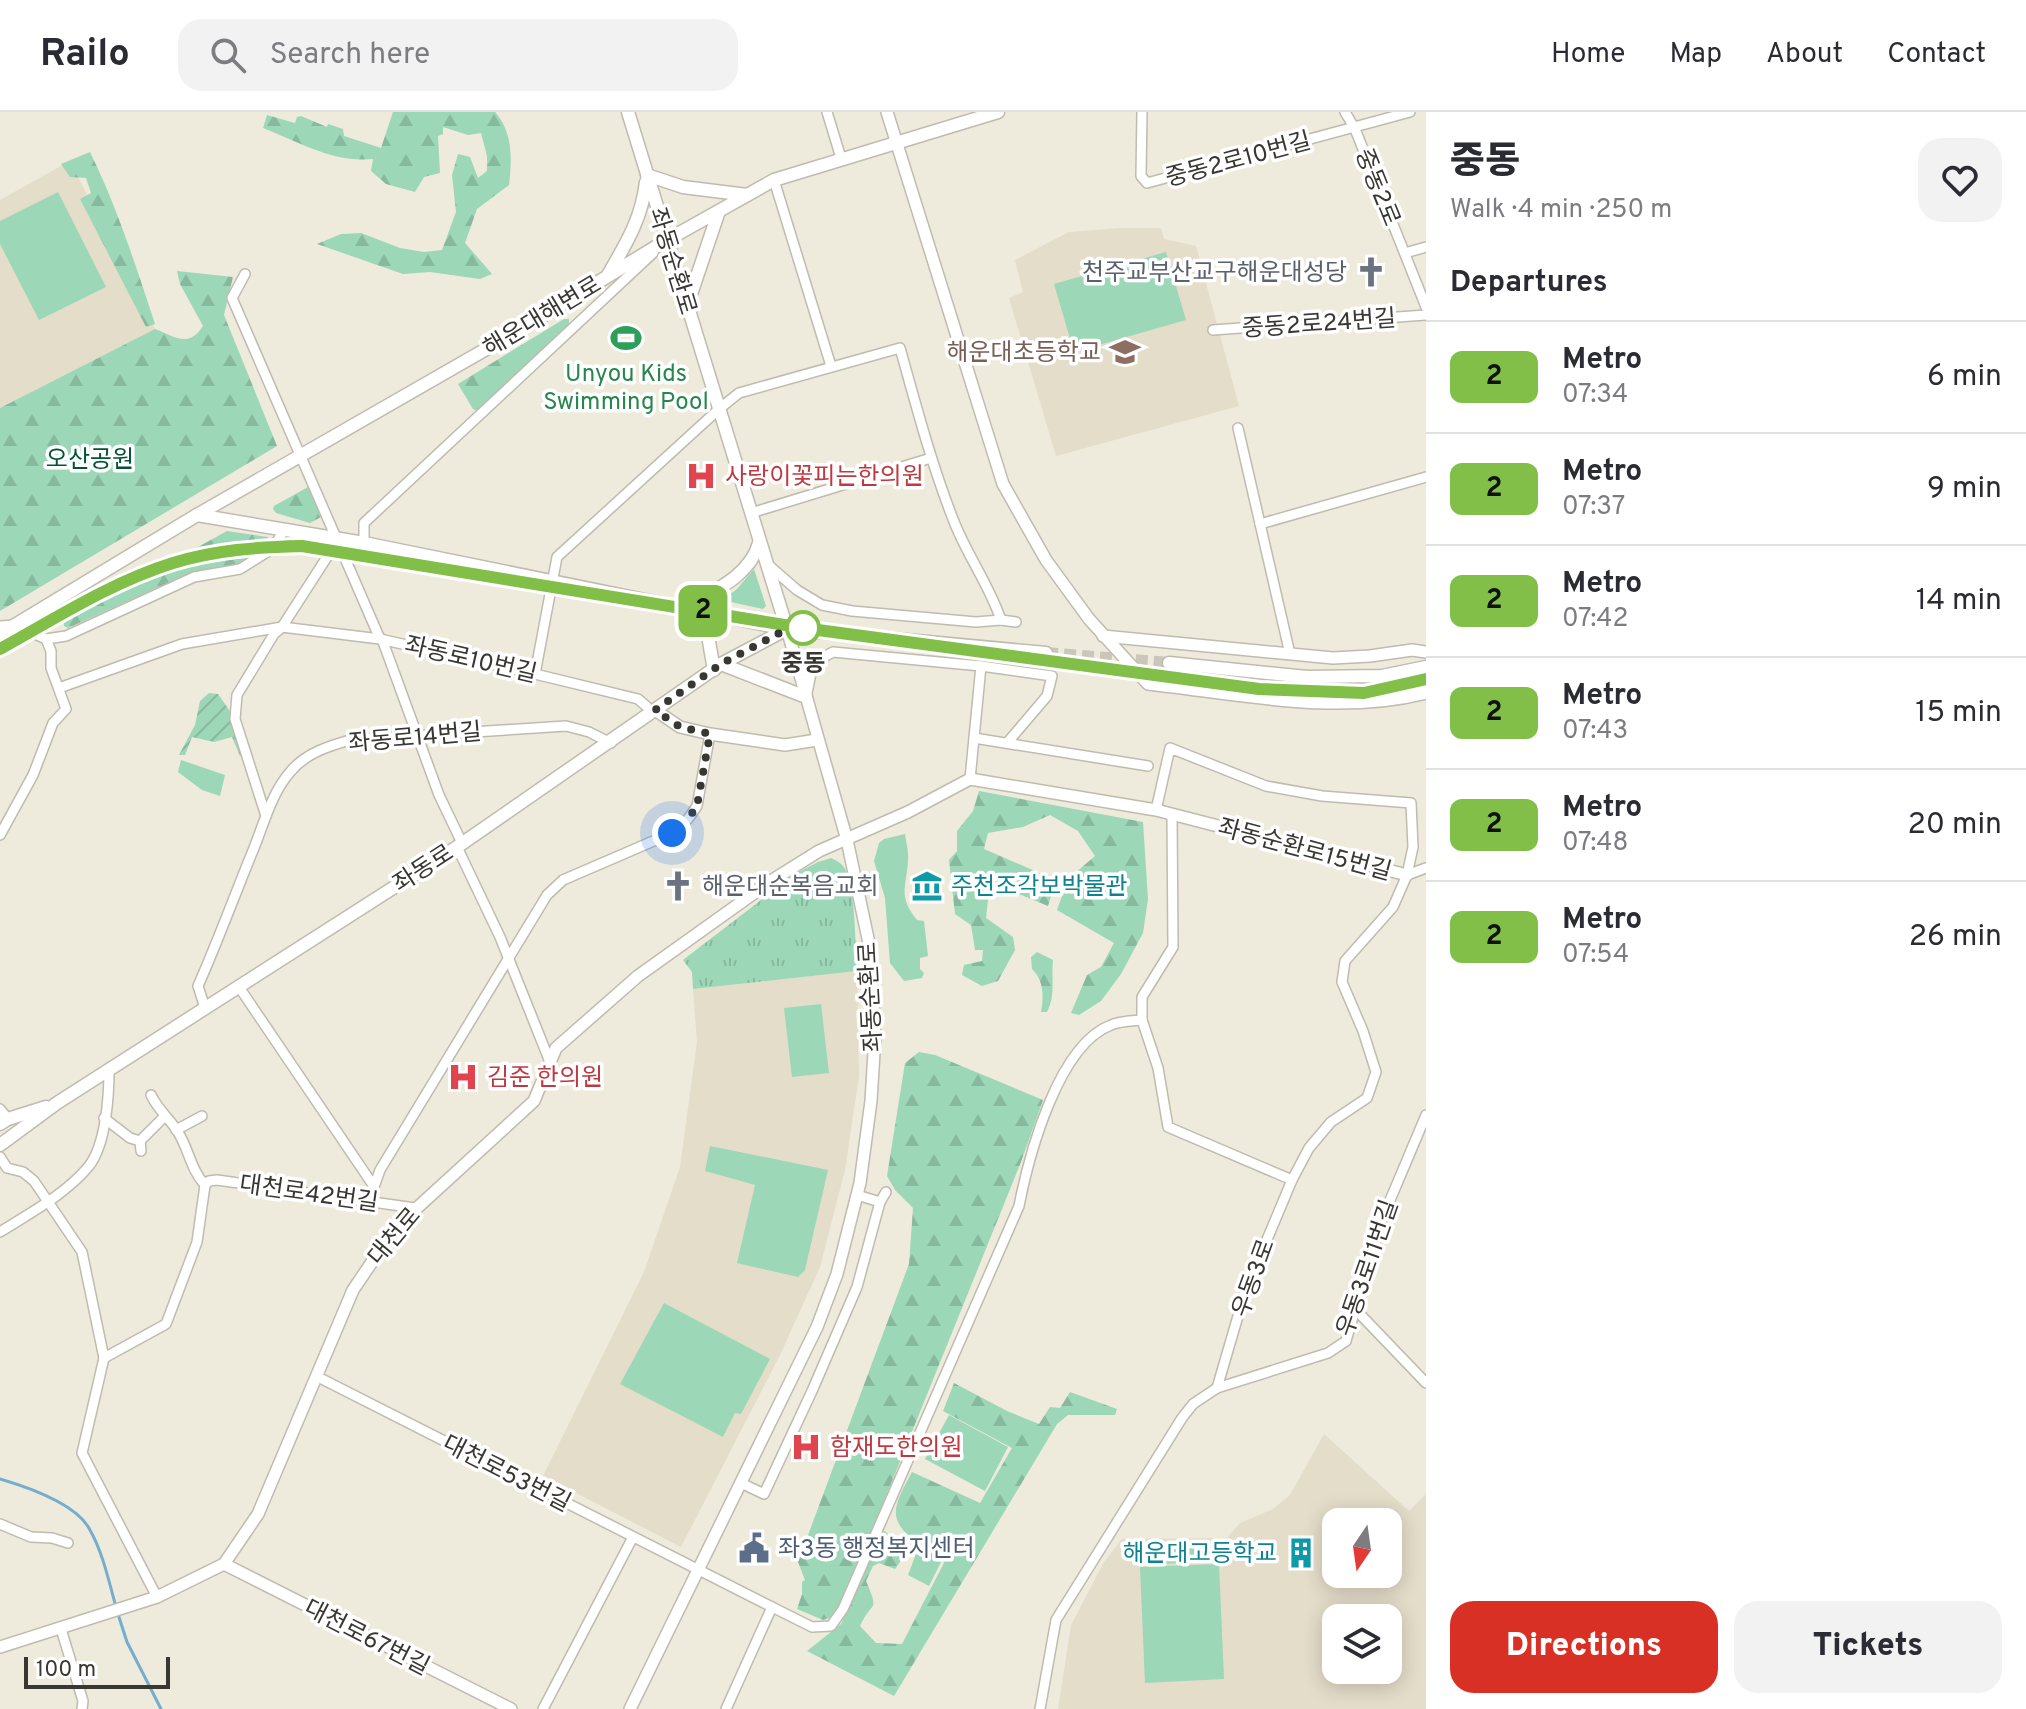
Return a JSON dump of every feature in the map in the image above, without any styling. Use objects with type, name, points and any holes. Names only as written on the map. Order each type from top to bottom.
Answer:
[{"type":"main road","name":"좌동순환로","points":[[628,112],[787,629]]},
{"type":"main road","name":"해운대해변로","points":[[0,634],[197,515],[774,180],[998,112]]},
{"type":"main road","points":[[606,277],[636,226],[647,175],[683,187],[747,195]]},
{"type":"main road","points":[[687,306],[719,211]]},
{"type":"main road","points":[[197,515],[364,543],[787,629],[1046,653]]},
{"type":"main road","points":[[683,609],[743,572],[756,555],[759,540]]},
{"type":"main road","points":[[704,613],[718,667],[806,697]]},
{"type":"main road","name":"좌동로","points":[[0,1145],[57,1103],[460,845],[718,667],[787,629]]},
{"type":"main road","points":[[1169,663],[1307,677],[1382,676],[1426,667]]},
{"type":"main road","name":"좌동로","points":[[3,1117],[57,1103]]},
{"type":"street","points":[[827,112],[841,158]]},
{"type":"street","points":[[887,112],[1003,484],[1046,560],[1103,636],[1148,684],[1310,702],[1380,702],[1426,693]]},
{"type":"street","name":"중동2로10번길","points":[[1142,112],[1141,176],[1147,183],[1355,129]]},
{"type":"street","name":"중동2로","points":[[1345,112],[1355,129],[1426,307]]},
{"type":"street","points":[[1355,129],[1410,112]]},
{"type":"street","points":[[774,180],[831,366]]},
{"type":"street","points":[[364,543],[364,523],[667,240]]},
{"type":"street","points":[[1405,253],[1426,247]]},
{"type":"street","points":[[245,274],[232,298],[381,639],[439,795],[550,1062]]},
{"type":"street","name":"중동2로24번길","points":[[1213,330],[1426,315]]},
{"type":"street","points":[[535,674],[557,557],[719,409],[739,393],[900,348],[931,458],[954,523],[995,601],[1001,620]]},
{"type":"street","points":[[1238,428],[1290,654]]},
{"type":"street","points":[[751,513],[931,458]]},
{"type":"street","points":[[1260,524],[1426,477]]},
{"type":"street","points":[[0,626],[14,625],[46,639],[66,636],[194,577],[240,569],[272,549],[285,529]]},
{"type":"street","points":[[266,816],[235,719],[237,695],[338,540]]},
{"type":"street","points":[[766,563],[797,590],[822,605],[852,611],[976,622],[1016,622]]},
{"type":"street","name":"좌동로10번길","points":[[59,688],[182,644],[282,627],[381,639],[638,699],[654,711]]},
{"type":"street","name":"좌동순환로","points":[[630,1709],[817,1327],[837,1274],[857,1195],[871,1101],[875,1036],[870,948],[847,840],[787,629]]},
{"type":"street","points":[[1103,636],[1333,658],[1412,650],[1426,652]]},
{"type":"street","points":[[0,835],[33,775],[53,723],[66,709],[51,668],[51,651],[46,639]]},
{"type":"street","points":[[806,697],[813,663],[833,652],[1052,676],[1047,696],[1007,743]]},
{"type":"street","points":[[847,840],[970,779],[981,666]]},
{"type":"street","points":[[654,711],[680,727],[710,734],[785,745],[817,740]]},
{"type":"street","name":"좌동로14번길","points":[[205,1008],[198,986],[276,793],[291,770],[326,746],[350,740],[566,726],[611,743]]},
{"type":"street","points":[[369,1201],[380,1170],[547,895],[563,880],[672,833],[688,819],[697,806],[710,734]]},
{"type":"street","points":[[974,738],[1148,766]]},
{"type":"street","name":"좌동순환로15번길","points":[[970,779],[1156,810],[1407,875],[1413,847],[1411,803],[1322,796],[1266,786],[1170,748],[1156,810]]},
{"type":"street","points":[[1172,814],[1173,947],[1142,997],[1142,1020],[1158,1068],[1168,1127],[1292,1180]]},
{"type":"street","name":"대천로","points":[[0,1647],[157,1597],[224,1564],[258,1514],[363,1273],[395,1228],[534,1101],[556,1048],[638,976],[771,881],[819,851],[847,840]]},
{"type":"street","points":[[1407,875],[1426,868]]},
{"type":"street","name":"우동3로","points":[[1217,1388],[1245,1292],[1292,1180],[1309,1148],[1331,1122],[1367,1098],[1376,1072],[1342,982],[1345,961],[1393,907],[1407,875]]},
{"type":"street","points":[[239,987],[373,1185]]},
{"type":"street","points":[[697,1570],[812,1627],[831,1626],[839,1617],[1019,1206],[1026,1169],[1059,1078],[1080,1048],[1110,1025],[1142,1020]]},
{"type":"street","points":[[0,1232],[48,1201],[91,1164],[109,1097],[109,1070]]},
{"type":"street","points":[[104,1118],[141,1146],[164,1117],[151,1095]]},
{"type":"street","name":"우동3로11번길","points":[[1217,1388],[1328,1353],[1346,1341],[1380,1224],[1426,1115]]},
{"type":"street","points":[[176,1130],[202,1116]]},
{"type":"street","name":"대천로42번길","points":[[164,1117],[176,1130],[197,1176],[205,1185]]},
{"type":"street","points":[[0,1157],[7,1168],[23,1172],[34,1181],[82,1252],[104,1358],[82,1453],[157,1597]]},
{"type":"street","name":"대천로42번길","points":[[104,1358],[166,1324],[197,1242],[205,1185],[209,1181],[415,1208]]},
{"type":"street","points":[[741,1483],[764,1494],[857,1287],[880,1202],[886,1192]]},
{"type":"street","points":[[857,1195],[880,1202]]},
{"type":"street","points":[[1356,1310],[1426,1383]]},
{"type":"street","name":"대천로53번길","points":[[316,1376],[697,1570]]},
{"type":"street","points":[[1040,1709],[1056,1620],[1182,1418],[1193,1404],[1217,1388]]},
{"type":"street","points":[[0,1524],[31,1537],[68,1543]]},
{"type":"street","points":[[543,1709],[633,1537]]},
{"type":"street","name":"대천로67번길","points":[[224,1564],[511,1709]]},
{"type":"street","points":[[726,1709],[772,1607]]},
{"type":"street","points":[[61,1629],[83,1701],[82,1709]]},
{"type":"shaded area","points":[[70,161],[155,329],[0,408],[0,200]]},
{"type":"shaded area","name":"해운대초등학교","points":[[1161,228],[1164,239],[1196,246],[1239,406],[1056,456],[1009,298],[1023,292],[1015,260],[1069,232]]},
{"type":"shaded area","points":[[857,971],[859,1076],[845,1170],[820,1267],[780,1355],[681,1547],[543,1476],[644,1272],[680,1167],[697,1042],[693,989]]},
{"type":"shaded area","points":[[1324,1434],[1409,1511],[1426,1494],[1426,1709],[1058,1709],[1071,1625],[1104,1562],[1122,1539],[1227,1538],[1240,1523],[1273,1509],[1290,1495]]},
{"type":"green space","points":[[393,112],[495,112],[501,120],[510,147],[509,185],[477,209],[465,243],[492,274],[480,279],[430,272],[403,274],[317,244],[341,234],[361,233],[400,248],[424,252],[442,250],[456,212],[452,175],[458,154],[470,157],[478,178],[487,171],[481,133],[468,135],[443,127],[443,134],[438,136],[440,173],[424,177],[415,192],[386,184],[371,171],[373,159],[330,155],[263,128],[267,115],[295,123],[301,116],[327,127],[328,124],[343,129],[344,136],[381,148]]},
{"type":"green space","points":[[90,152],[117,215],[155,324],[146,327],[80,199],[91,193],[86,178],[70,177],[61,164]]},
{"type":"green space","points":[[58,192],[106,287],[39,320],[0,244],[0,221]]},
{"type":"green space","points":[[1166,252],[1186,320],[1074,352],[1054,284]]},
{"type":"green space","name":"오산공원","points":[[177,271],[233,277],[224,315],[277,446],[0,611],[0,408],[155,329],[180,339],[192,337],[203,326],[180,284]]},
{"type":"green space","points":[[564,319],[569,319],[569,326],[477,411],[473,409],[458,384]]},
{"type":"green space","points":[[308,487],[313,489],[323,516],[310,523],[276,513],[273,509],[274,506]]},
{"type":"green space","points":[[227,531],[268,537],[270,543],[239,565],[192,572],[68,628],[64,626],[64,621]]},
{"type":"green space","points":[[754,569],[766,606],[763,609],[726,601],[725,598]]},
{"type":"green space","points":[[209,693],[218,694],[232,714],[243,755],[240,756],[232,737],[214,742],[192,737],[185,755],[179,755],[195,725],[200,701]]},
{"type":"green space","points":[[181,760],[225,775],[220,796],[202,790],[178,772]]},
{"type":"green space","points":[[979,791],[1143,822],[1148,899],[1143,933],[1121,974],[1101,1001],[1079,1015],[1071,1013],[1087,975],[1101,967],[1114,943],[1057,910],[1068,879],[1095,856],[1078,831],[1050,815],[1023,827],[988,833],[984,849],[1056,880],[1048,906],[997,885],[988,900],[986,918],[1013,937],[1015,950],[998,981],[982,986],[962,975],[964,965],[982,961],[983,950],[975,950],[971,925],[955,914],[949,860],[957,851],[957,831],[973,811]]},
{"type":"green space","points":[[905,834],[908,857],[905,897],[917,920],[924,921],[928,956],[920,958],[920,969],[924,973],[922,978],[904,981],[890,963],[885,898],[874,861],[879,843]]},
{"type":"green space","points":[[831,858],[842,865],[849,878],[857,971],[693,989],[692,972],[683,960],[795,874]]},
{"type":"green space","points":[[1037,952],[1053,960],[1052,993],[1047,1012],[1041,1012],[1042,989],[1032,969],[1031,957]]},
{"type":"green space","points":[[821,1004],[829,1073],[792,1077],[784,1008]]},
{"type":"green space","points":[[919,1052],[935,1055],[1043,1100],[1021,1162],[842,1605],[835,1616],[823,1620],[797,1609],[805,1580],[798,1562],[909,1264],[913,1208],[895,1190],[887,1176],[905,1063]]},
{"type":"green space","points":[[710,1146],[828,1170],[805,1270],[798,1277],[737,1263],[755,1185],[705,1171]]},
{"type":"green space","points":[[664,1303],[770,1359],[741,1414],[735,1413],[723,1437],[620,1384]]},
{"type":"green space","points":[[954,1383],[1039,1424],[1050,1407],[1060,1408],[1070,1392],[1117,1409],[1115,1415],[1068,1415],[1057,1424],[894,1696],[807,1651],[841,1624],[881,1532],[885,1531],[902,1549],[900,1562],[895,1569],[879,1563],[873,1566],[866,1581],[873,1606],[860,1626],[876,1643],[902,1644],[944,1563],[936,1553],[911,1537],[898,1521],[897,1504],[912,1472],[980,1503],[1012,1448],[943,1411]]},
{"type":"green space","points":[[949,1415],[1008,1447],[985,1491],[925,1459]]},
{"type":"green space","points":[[1197,1542],[1198,1562],[1160,1564],[1159,1544]]},
{"type":"green space","points":[[916,1543],[941,1562],[929,1586],[908,1575],[916,1554]]},
{"type":"green space","points":[[1219,1564],[1224,1679],[1145,1683],[1140,1567]]},
{"type":"waterway","points":[[0,1479],[50,1498],[84,1521],[99,1548],[116,1607]]},
{"type":"waterway","points":[[118,1614],[127,1642],[161,1709]]},
{"type":"tunnel","points":[[1046,653],[1169,663]]},
{"type":"metro line","name":"2","points":[[0,649],[130,580],[173,563],[219,552],[302,546],[803,628],[1259,689],[1364,693],[1426,679]]},
{"type":"place","name":"천주교부산교구해운대성당","points":[[1371,272]]},
{"type":"place","name":"Unyou Kids Swimming Pool","points":[[626,338]]},
{"type":"place","name":"해운대초등학교","points":[[1125,352]]},
{"type":"place","name":"사랑이꽃피는한의원","points":[[701,476]]},
{"type":"place","name":"중동","points":[[803,628]]},
{"type":"place","name":"해운대순복음교회","points":[[678,886]]},
{"type":"place","name":"주천조각보박물관","points":[[927,886]]},
{"type":"place","name":"김준 한의원","points":[[463,1077]]},
{"type":"place","name":"함재도한의원","points":[[806,1447]]},
{"type":"place","name":"좌3동 행정복지센터","points":[[754,1548]]},
{"type":"place","name":"해운대고등학교","points":[[1301,1553]]},
{"type":"route","points":[[672,833],[697,806],[710,734],[680,727],[655,710],[721,664],[787,629],[815,631],[803,628]]}]
